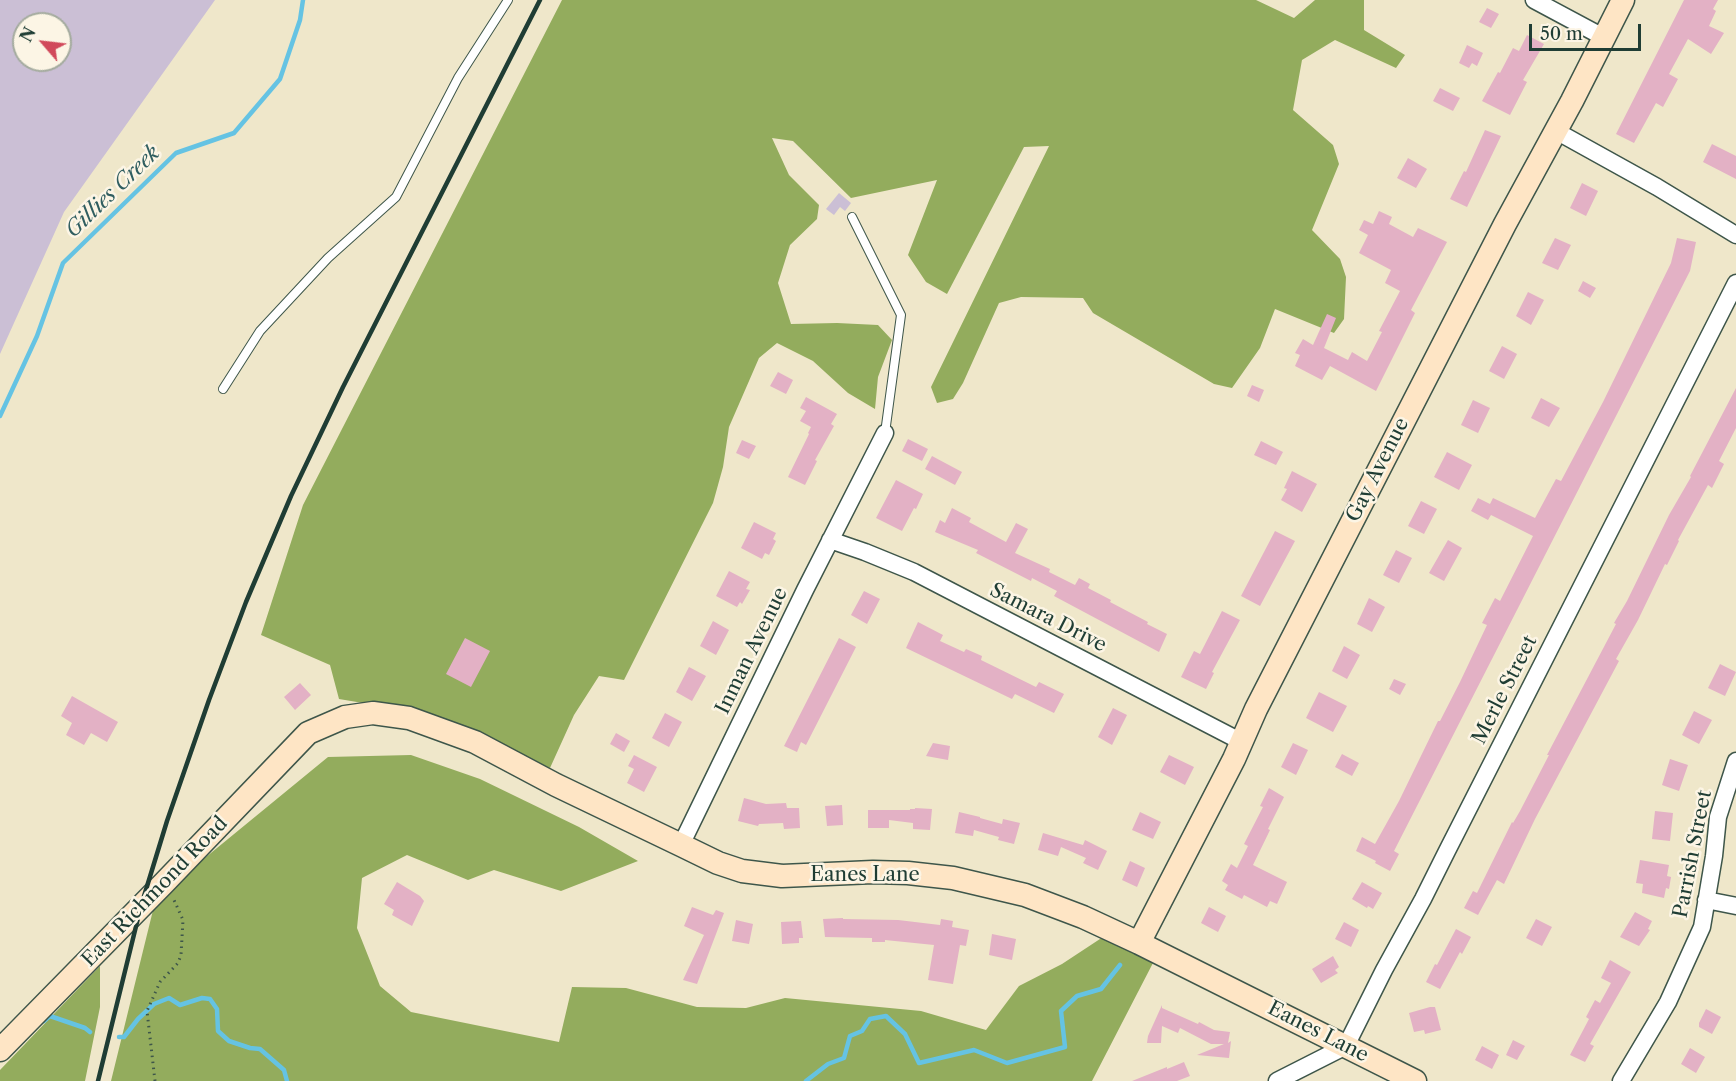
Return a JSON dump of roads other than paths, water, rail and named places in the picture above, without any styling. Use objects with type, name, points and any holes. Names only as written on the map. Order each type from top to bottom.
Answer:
[{"type":"street","points":[[1534,0],[1605,38]]},
{"type":"street","name":"Gay Avenue","points":[[1139,943],[1504,224],[1605,38],[1623,0]]},
{"type":"street","points":[[1556,130],[1736,235]]},
{"type":"street","name":"Merle Street","points":[[1346,1046],[1736,283]]},
{"type":"street","name":"Inman Avenue","points":[[681,845],[830,540],[885,433]]},
{"type":"street","name":"Samara Drive","points":[[830,540],[914,572],[1242,742]]},
{"type":"street","name":"Eanes Lane","points":[[308,732],[345,717],[373,713],[409,718],[475,742],[556,785],[718,863],[751,873],[782,876],[873,872],[908,873],[978,883],[1025,895],[1083,917],[1139,943],[1415,1081]]},
{"type":"street","name":"East Richmond Road","points":[[0,1050],[308,732]]},
{"type":"street","name":"Parrish Street","points":[[1621,1081],[1668,1002],[1701,927],[1714,856],[1718,817],[1736,761]]},
{"type":"street","points":[[1706,900],[1736,906]]},
{"type":"street","points":[[1277,1081],[1346,1046]]},
{"type":"lane","points":[[223,389],[260,331],[328,258],[396,197],[458,78],[508,0]]},
{"type":"lane","points":[[852,217],[901,315],[885,433]]},
{"type":"waterway","name":"Gillies Creek","points":[[0,416],[37,336],[63,263],[176,153],[234,133],[280,79],[300,20],[303,0]]},
{"type":"waterway","points":[[806,1081],[828,1064],[844,1058],[850,1036],[862,1031],[870,1019],[886,1016],[905,1034],[919,1063],[974,1050],[1007,1063],[1065,1047],[1061,1011],[1077,996],[1101,989],[1120,965]]},
{"type":"waterway","points":[[119,1037],[124,1037],[154,1004],[169,998],[180,1005],[202,998],[210,999],[217,1009],[218,1031],[229,1041],[260,1049],[284,1070],[287,1081]]},
{"type":"waterway","points":[[44,1021],[50,1016],[85,1028],[90,1032]]},
{"type":"railway","points":[[98,1081],[141,906],[167,821],[246,602],[291,496],[343,387],[540,0]]}]
